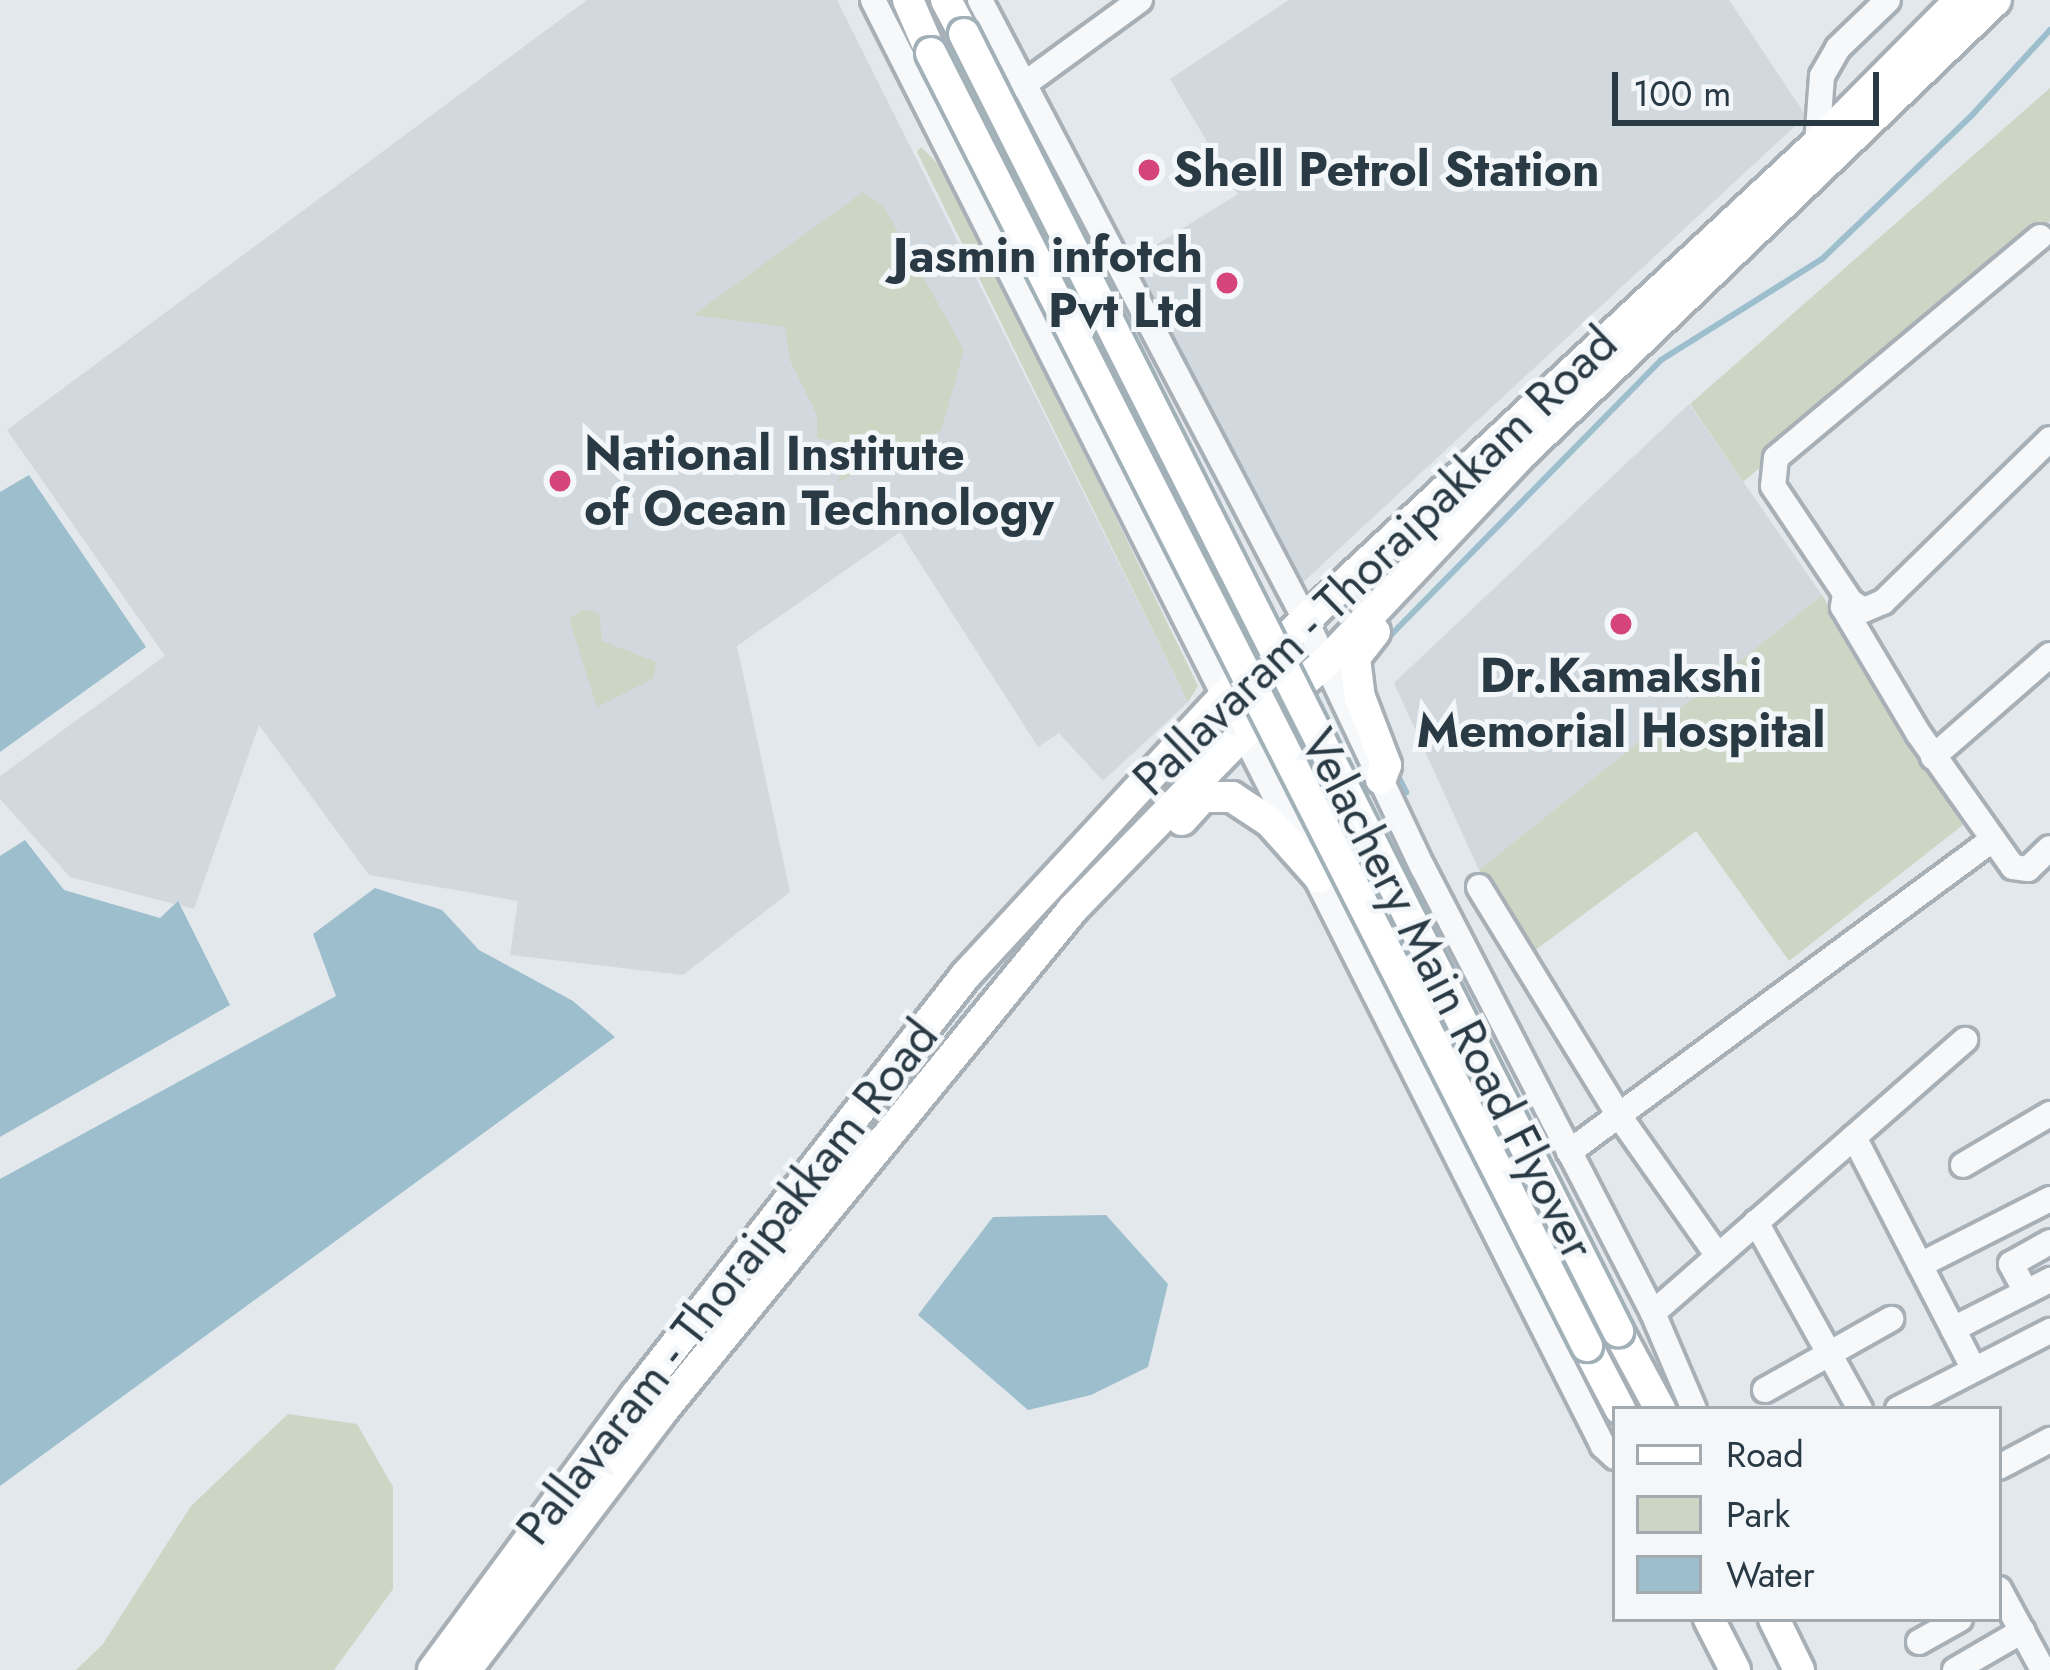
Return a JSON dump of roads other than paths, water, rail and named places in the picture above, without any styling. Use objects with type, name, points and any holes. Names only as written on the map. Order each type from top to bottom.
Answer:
[{"type":"main road","name":"Velachery Main Road Flyover","points":[[908,0],[1618,1406]]},
{"type":"main road","name":"Velachery Main Road Flyover","points":[[946,0],[1658,1406]]},
{"type":"main road","name":"Pallavaram - Thoraipakkam Road","points":[[466,1670],[639,1416],[966,975],[1224,696],[1817,144],[1960,0]]},
{"type":"main road","name":"Pallavaram - Thoraipakkam Road","points":[[433,1670],[639,1416],[1034,958],[1120,873],[1241,735],[1325,662],[1492,486],[1996,0]]},
{"type":"main road","points":[[1382,779],[1385,765],[1360,698],[1355,658],[1490,510],[1492,486]]},
{"type":"main road","points":[[1120,873],[1203,797],[1232,796],[1270,822],[1319,877]]},
{"type":"main road","points":[[1711,1622],[1735,1670]]},
{"type":"main road","points":[[1775,1622],[1798,1670]]},
{"type":"street","points":[[873,0],[1241,735],[1319,877],[1612,1454]]},
{"type":"street","points":[[980,0],[1306,621],[1653,1313],[1693,1406]]},
{"type":"street","points":[[1022,86],[1140,0]]},
{"type":"street","points":[[1817,144],[1822,76],[1838,49],[1888,0]]},
{"type":"street","points":[[2040,237],[1776,458],[1772,486],[1845,593],[1864,610],[1883,602],[2050,439]]},
{"type":"street","points":[[1845,593],[1844,607],[1933,757],[2013,867],[2028,868],[2050,848]]},
{"type":"street","points":[[1933,757],[2050,655]]},
{"type":"street","points":[[1569,1151],[1992,840]]},
{"type":"street","points":[[1479,887],[1619,1117],[1718,1256]]},
{"type":"street","points":[[1653,1313],[1965,1040]]},
{"type":"street","points":[[1964,1165],[2050,1114]]},
{"type":"street","points":[[1854,1137],[1974,1370]]},
{"type":"street","points":[[1920,1265],[2050,1199]]},
{"type":"street","points":[[1756,1222],[1858,1406]]},
{"type":"street","points":[[2026,1292],[2012,1264],[2050,1242]]},
{"type":"street","points":[[1954,1328],[2050,1280]]},
{"type":"street","points":[[1765,1390],[1891,1318]]},
{"type":"street","points":[[1904,1406],[2050,1330]]},
{"type":"street","points":[[2002,1465],[2050,1440]]},
{"type":"street","points":[[2002,1597],[2037,1668]]},
{"type":"street","points":[[1919,1642],[1955,1622]]},
{"type":"street","points":[[1955,1670],[2022,1631]]},
{"type":"water","points":[[29,475],[146,647],[0,752],[0,492]]},
{"type":"water","points":[[25,840],[64,890],[160,918],[178,901],[230,1005],[0,1137],[0,856]]},
{"type":"water","points":[[375,888],[442,910],[479,950],[573,1001],[615,1037],[0,1486],[0,1179],[336,996],[313,934]]},
{"type":"water","points":[[1106,1215],[1168,1284],[1148,1367],[1091,1395],[1028,1410],[918,1315],[993,1217]]},
{"type":"waterway","points":[[1384,642],[1661,360],[1822,259],[1973,114],[2050,30]]},
{"type":"waterway","points":[[1395,770],[1406,792]]},
{"type":"place","name":"Shell Petrol Station","points":[[1149,170]]},
{"type":"place","name":"Jasmin infotch Pvt Ltd","points":[[1227,283]]},
{"type":"place","name":"National Institute of Ocean Technology","points":[[560,481]]},
{"type":"place","name":"Dr.Kamakshi Memorial Hospital","points":[[1621,624]]}]
